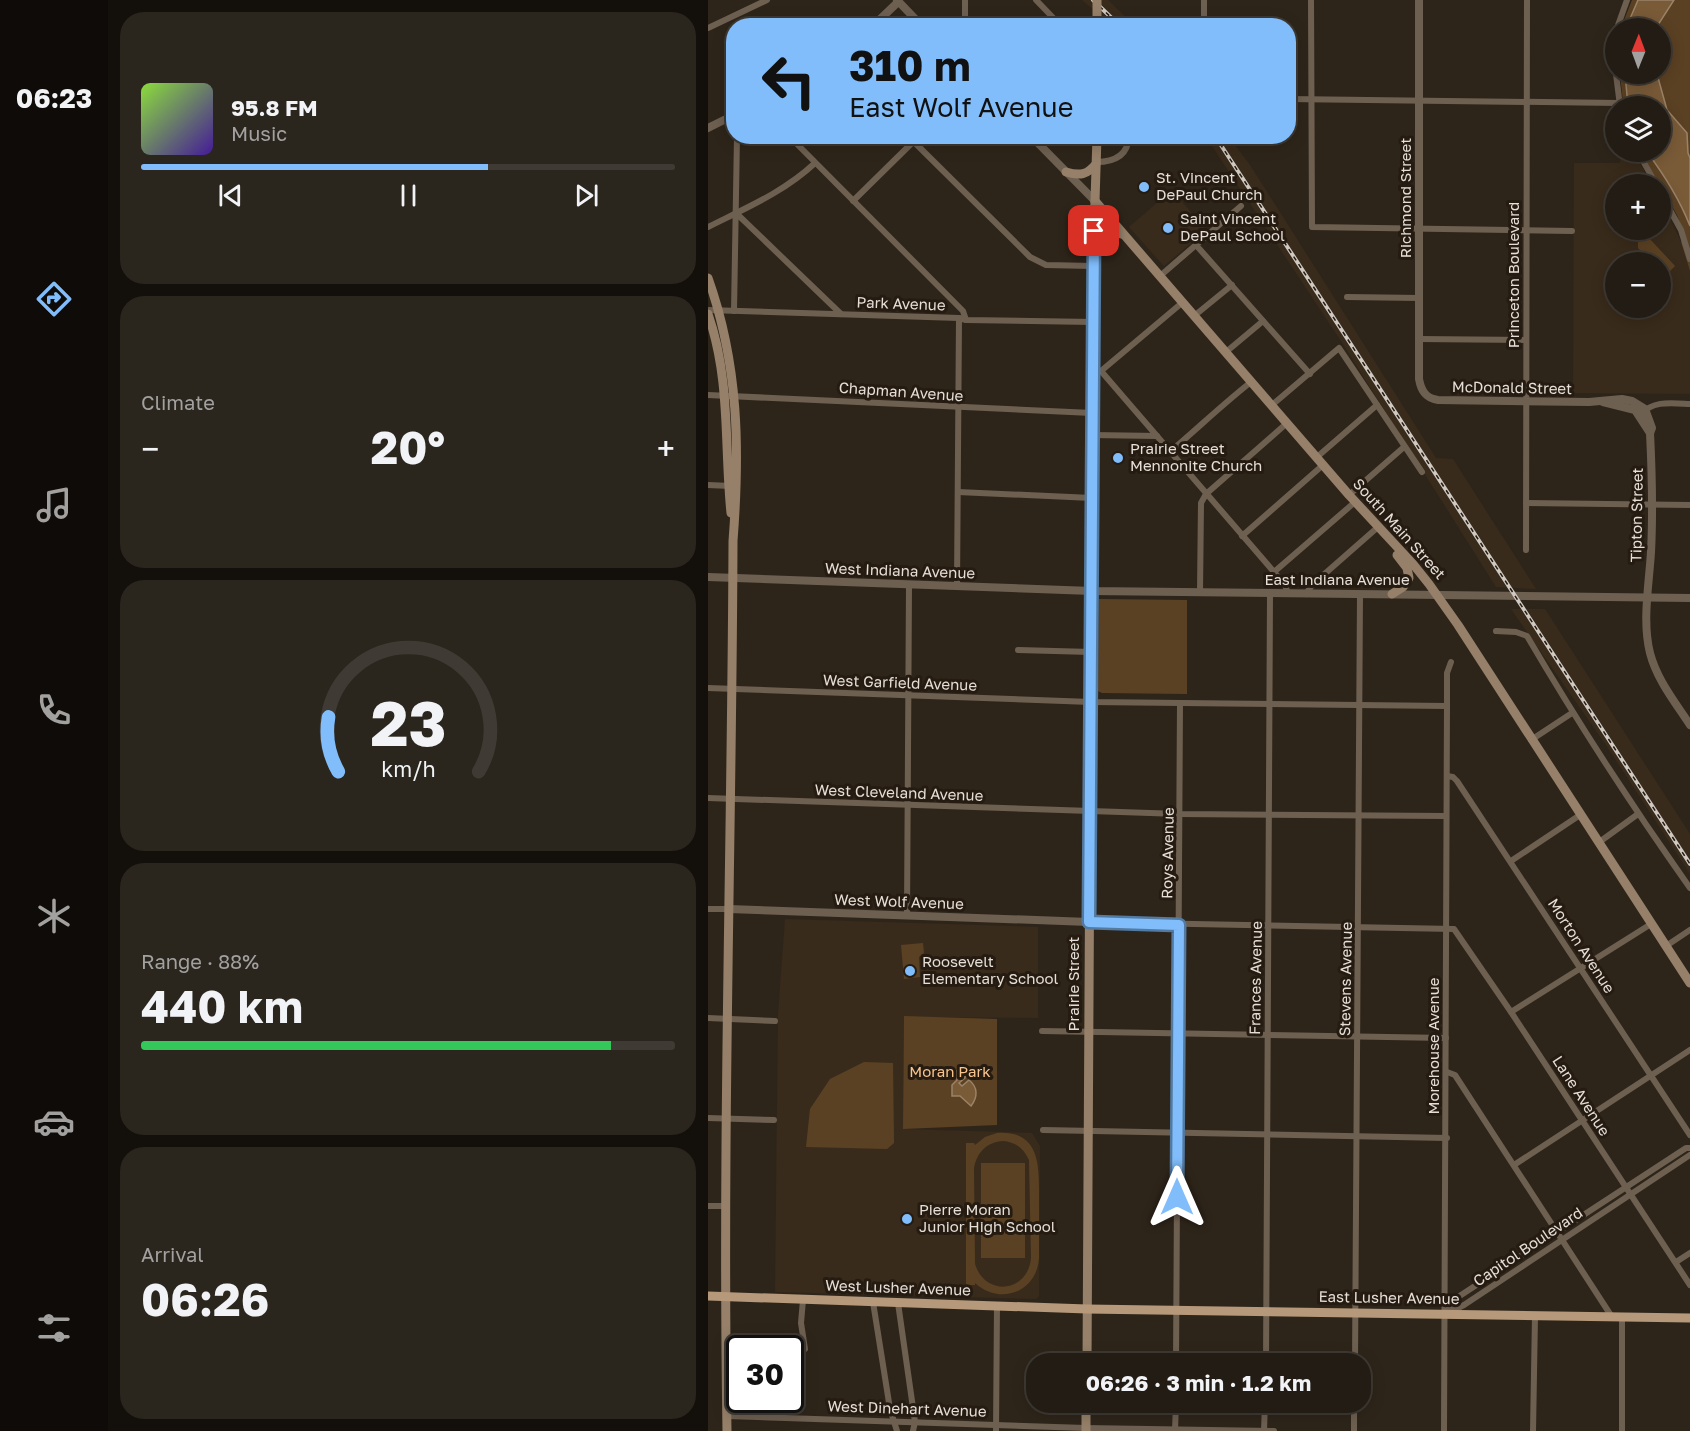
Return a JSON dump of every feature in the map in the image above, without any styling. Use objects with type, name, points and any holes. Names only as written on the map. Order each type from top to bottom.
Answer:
[{"type":"main road","points":[[1097,0],[1097,18]]},
{"type":"main road","name":"Prairie Street","points":[[1087,1353],[1092,413],[1097,371],[1093,322],[1096,144]]},
{"type":"main road","points":[[1066,172],[1080,175],[1091,171],[1096,163]]},
{"type":"main road","name":"South Main Street","points":[[1095,201],[1352,499],[1413,564],[1437,595],[1690,983]]},
{"type":"main road","points":[[1094,246],[1098,237],[1107,231],[1125,235]]},
{"type":"main road","points":[[708,278],[717,348],[730,395],[733,486],[727,1119],[727,1431]]},
{"type":"main road","points":[[1391,542],[1392,549],[1407,568],[1409,575],[1408,582],[1392,594]]},
{"type":"main road","name":"West Lusher Avenue","points":[[708,1296],[1087,1309]]},
{"type":"main road","name":"East Lusher Avenue","points":[[1087,1309],[1690,1317]]},
{"type":"main road","points":[[1086,1413],[1086,1429]]},
{"type":"street","points":[[729,18],[767,0]]},
{"type":"street","points":[[965,0],[965,18]]},
{"type":"street","points":[[1036,0],[1053,18]]},
{"type":"street","points":[[1204,0],[1204,18]]},
{"type":"street","points":[[1311,0],[1312,227],[1572,231]]},
{"type":"street","name":"Richmond Street","points":[[1419,0],[1419,379],[1424,394]]},
{"type":"street","name":"Princeton Boulevard","points":[[1526,550],[1527,0]]},
{"type":"street","points":[[1621,18],[1627,0]]},
{"type":"street","points":[[881,18],[898,1],[914,18]]},
{"type":"street","points":[[708,28],[726,19]]},
{"type":"street","points":[[1296,99],[1605,105]]},
{"type":"street","points":[[708,128],[726,119]]},
{"type":"street","points":[[734,311],[736,144]]},
{"type":"street","points":[[797,144],[963,311],[958,406],[957,586]]},
{"type":"street","points":[[853,201],[908,144]]},
{"type":"street","points":[[920,144],[1030,257],[1046,265],[1093,266]]},
{"type":"street","name":"South Main Street","points":[[1039,144],[1095,201]]},
{"type":"street","points":[[1096,163],[1110,162],[1121,156],[1129,144]]},
{"type":"street","points":[[708,227],[780,190],[815,163]]},
{"type":"street","points":[[1160,276],[1241,206]]},
{"type":"street","points":[[1671,212],[1678,224],[1690,259]]},
{"type":"street","points":[[736,213],[841,314]]},
{"type":"street","points":[[1196,245],[1310,374]]},
{"type":"street","points":[[1194,316],[1232,285]]},
{"type":"street","points":[[1347,297],[1419,298]]},
{"type":"street","points":[[1183,302],[1097,371],[1171,451],[1285,585],[1288,594]]},
{"type":"street","name":"Park Avenue","points":[[711,311],[1093,322]]},
{"type":"street","points":[[1226,352],[1263,321]]},
{"type":"street","points":[[1419,339],[1526,340]]},
{"type":"street","points":[[1272,405],[1340,348],[1422,472]]},
{"type":"street","points":[[1171,451],[1206,421],[1214,411],[1251,382]]},
{"type":"street","name":"Chapman Avenue","points":[[708,394],[1092,413]]},
{"type":"street","name":"McDonald Street","points":[[1424,394],[1438,400],[1601,402],[1622,399],[1632,401],[1642,412],[1657,403],[1690,404]]},
{"type":"street","points":[[1317,457],[1377,405]]},
{"type":"street","name":"Tipton Street","points":[[1642,412],[1651,420],[1652,428],[1650,433],[1651,505],[1647,630],[1650,654],[1662,681],[1690,725]]},
{"type":"street","points":[[1200,592],[1201,503],[1206,494],[1287,423]]},
{"type":"street","points":[[1092,435],[1157,436]]},
{"type":"street","points":[[1274,572],[1404,447]]},
{"type":"street","points":[[1242,536],[1323,465]]},
{"type":"street","points":[[708,485],[733,486]]},
{"type":"street","points":[[958,492],[1092,498]]},
{"type":"street","points":[[1526,503],[1690,506]]},
{"type":"street","points":[[1306,594],[1312,585],[1378,527]]},
{"type":"street","name":"West Indiana Avenue","points":[[708,577],[1092,591]]},
{"type":"street","points":[[907,916],[909,585]]},
{"type":"street","name":"East Indiana Avenue","points":[[1092,591],[1690,598]]},
{"type":"street","name":"Frances Avenue","points":[[1266,1353],[1270,593]]},
{"type":"street","name":"Stevens Avenue","points":[[1355,1353],[1360,594]]},
{"type":"street","points":[[1496,631],[1516,632],[1527,636],[1572,713],[1690,888]]},
{"type":"street","points":[[1018,650],[1091,652]]},
{"type":"street","name":"Morehouse Avenue","points":[[1444,1431],[1447,1138],[1446,776],[1447,674],[1451,662]]},
{"type":"street","name":"West Garfield Avenue","points":[[708,688],[1091,702],[1447,706]]},
{"type":"street","name":"Roys Avenue","points":[[1176,1353],[1180,703]]},
{"type":"street","points":[[1531,740],[1572,713]]},
{"type":"street","name":"Morton Avenue","points":[[1446,776],[1454,777],[1457,781],[1690,1136]]},
{"type":"street","name":"West Cleveland Avenue","points":[[708,798],[1180,814],[1446,816]]},
{"type":"street","points":[[1598,843],[1638,814]]},
{"type":"street","points":[[1511,861],[1580,815]]},
{"type":"street","name":"West Wolf Avenue","points":[[708,909],[1089,922]]},
{"type":"street","points":[[1089,922],[1446,927]]},
{"type":"street","points":[[1511,1012],[1651,924]]},
{"type":"street","name":"Lane Avenue","points":[[1446,927],[1457,931],[1690,1285]]},
{"type":"street","points":[[1666,946],[1690,930]]},
{"type":"street","points":[[708,1018],[775,1021]]},
{"type":"street","points":[[1042,1031],[1446,1038]]},
{"type":"street","points":[[1514,1165],[1690,1050]]},
{"type":"street","points":[[1447,1072],[1455,1075],[1612,1317]]},
{"type":"street","points":[[708,1118],[774,1120]]},
{"type":"street","points":[[1043,1130],[1447,1138]]},
{"type":"street","name":"Capitol Boulevard","points":[[1446,1314],[1464,1305],[1562,1239],[1686,1148],[1690,1148]]},
{"type":"street","name":"Capitol Boulevard","points":[[1446,1314],[1455,1299],[1557,1232],[1690,1155]]},
{"type":"street","points":[[708,1206],[727,1206]]},
{"type":"street","points":[[1676,1262],[1690,1253]]},
{"type":"street","points":[[802,1300],[801,1323],[805,1349]]},
{"type":"street","points":[[873,1302],[890,1409],[897,1431]]},
{"type":"street","points":[[898,1303],[915,1422],[913,1431]]},
{"type":"street","points":[[996,1427],[997,1306]]},
{"type":"street","points":[[1533,1431],[1535,1316]]},
{"type":"street","points":[[1623,1317],[1623,1431]]},
{"type":"street","points":[[1175,1430],[1176,1413]]},
{"type":"street","points":[[1264,1431],[1265,1413]]},
{"type":"street","points":[[1354,1413],[1354,1431]]},
{"type":"street","name":"West Dinehart Avenue","points":[[727,1416],[895,1421],[996,1427],[1274,1431]]},
{"type":"shaded area","points":[[1082,0],[1108,0],[1127,18],[1104,18]]},
{"type":"shaded area","points":[[1638,0],[1674,0],[1662,18],[1630,18]]},
{"type":"shaded area","points":[[1626,84],[1660,84],[1663,96],[1627,96]]},
{"type":"shaded area","points":[[1671,115],[1687,133],[1690,158],[1690,226],[1671,188],[1671,174],[1662,174],[1654,162],[1671,162]]},
{"type":"shaded area","points":[[1211,144],[1234,144],[1250,165],[1436,458],[1453,459],[1536,589],[1496,587],[1341,341]]},
{"type":"shaded area","points":[[1639,162],[1646,174],[1605,174],[1605,240],[1671,240],[1671,221],[1681,242],[1690,271],[1690,394],[1573,393],[1574,163]]},
{"type":"shaded area","name":"Saint Vincent DePaul School","points":[[1172,190],[1206,230],[1164,266],[1129,227]]},
{"type":"shaded area","points":[[1511,609],[1545,609],[1690,834],[1690,874],[1608,748]]},
{"type":"shaded area","name":"Pierre Moran Junior High School","points":[[785,919],[1038,927],[1038,1018],[904,1017],[903,1129],[1032,1133],[1040,1146],[1039,1296],[1036,1299],[775,1292],[778,1015]]},
{"type":"shaded area","points":[[957,1071],[965,1071],[965,1078],[959,1083],[962,1086],[969,1080],[975,1089],[976,1096],[971,1106],[960,1096],[952,1096],[952,1085],[957,1080]]},
{"type":"green space","points":[[1632,0],[1690,0],[1690,271],[1681,242],[1686,239],[1671,204],[1671,174],[1654,174],[1647,162],[1671,162],[1671,96],[1622,96],[1621,84],[1671,84],[1671,18],[1625,18]]},
{"type":"green space","points":[[1651,240],[1662,252],[1642,252],[1638,248],[1638,242]]},
{"type":"green space","points":[[1099,599],[1187,600],[1187,694],[1102,693],[1098,691]]},
{"type":"green space","points":[[923,943],[924,953],[919,957],[920,977],[904,979],[901,945]]},
{"type":"green space","name":"Moran Park","points":[[904,1016],[997,1019],[997,1125],[903,1129]]},
{"type":"green space","points":[[864,1062],[893,1063],[894,1143],[887,1149],[806,1147],[810,1109],[830,1079]]},
{"type":"green space","points":[[997,1133],[1012,1134],[1023,1138],[1035,1154],[1038,1165],[1039,1258],[1037,1270],[1024,1287],[1006,1294],[995,1294],[975,1283],[975,1285],[966,1285],[966,1143],[975,1145],[985,1137]],"holes":[[[1003,1141],[1019,1147],[1029,1160],[1031,1258],[1028,1270],[1015,1284],[996,1286],[980,1275],[975,1264],[974,1168],[984,1149],[992,1143]]]},
{"type":"green space","points":[[981,1163],[1025,1163],[1025,1258],[981,1258]]},
{"type":"railway","points":[[1093,0],[1112,18]]},
{"type":"railway","points":[[1220,144],[1690,864]]},
{"type":"place","name":"St. Vincent DePaul Church","points":[[1144,187]]},
{"type":"place","name":"Saint Vincent DePaul School","points":[[1168,228]]},
{"type":"place","name":"Prairie Street Mennonite Church","points":[[1118,458]]},
{"type":"place","name":"Roosevelt Elementary School","points":[[910,971]]},
{"type":"place","name":"Pierre Moran Junior High School","points":[[907,1219]]},
{"type":"route","points":[[1094,231],[1089,922],[1179,925],[1177,1197]]}]
